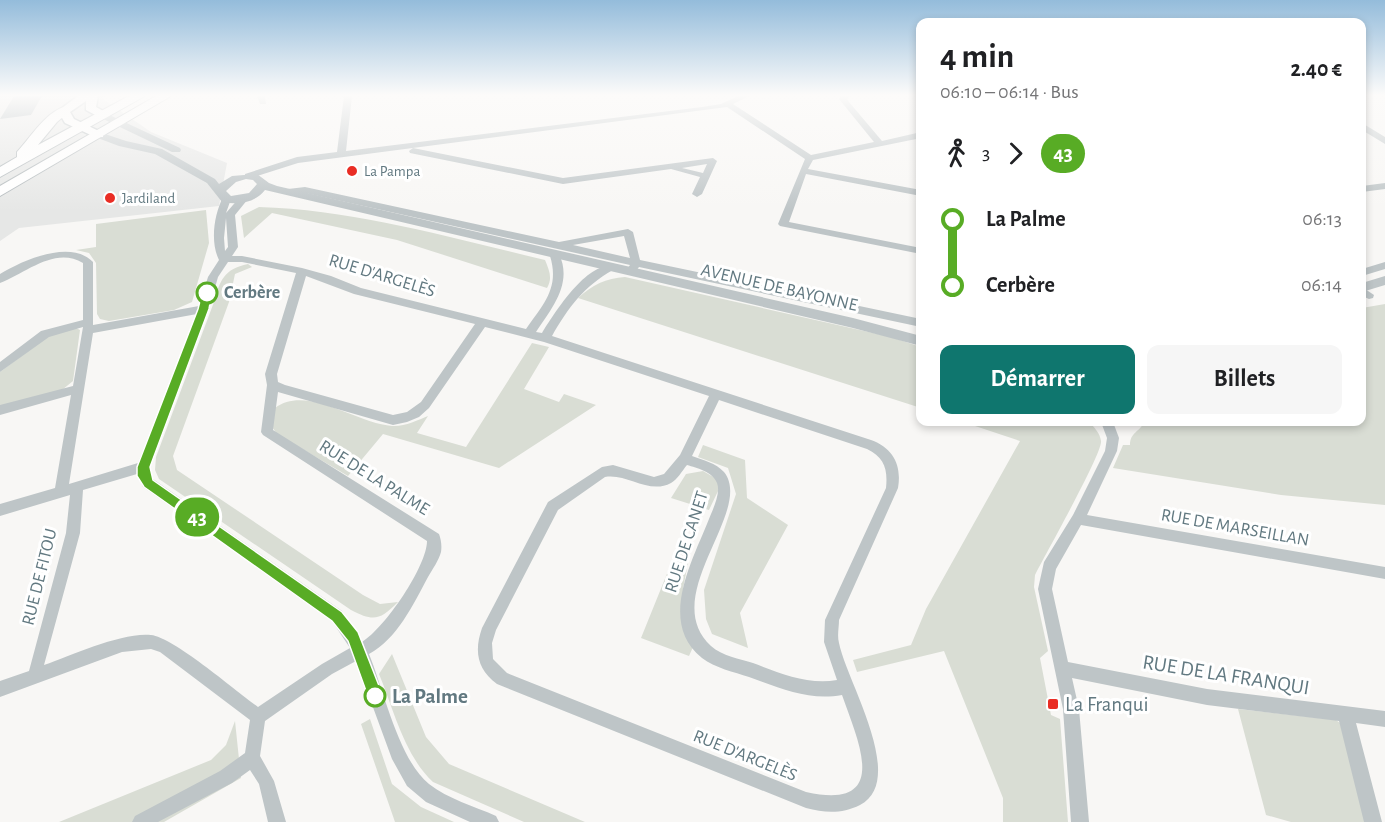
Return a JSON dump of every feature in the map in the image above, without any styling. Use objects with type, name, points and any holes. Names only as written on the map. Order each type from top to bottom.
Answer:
[{"type":"main road","points":[[1,172],[3,168],[21,156],[40,134]]},
{"type":"main road","points":[[1,172],[66,134]]},
{"type":"main road","points":[[99,134],[103,136]]},
{"type":"main road","points":[[0,192],[103,136]]},
{"type":"street","points":[[145,134],[223,176],[244,177]]},
{"type":"street","points":[[341,155],[343,134]]},
{"type":"street","points":[[223,259],[219,254],[219,222],[223,195],[229,182],[283,164],[505,134]]},
{"type":"street","points":[[774,134],[810,158],[916,136]]},
{"type":"street","points":[[872,134],[880,144]]},
{"type":"street","points":[[103,136],[123,144],[158,151],[211,181],[223,195]]},
{"type":"street","points":[[468,139],[468,162]]},
{"type":"street","points":[[397,148],[563,181],[713,161],[697,194]]},
{"type":"street","points":[[810,158],[783,224],[916,250]]},
{"type":"street","points":[[283,164],[269,173],[257,193],[246,198],[230,215],[233,248],[223,259],[208,287],[204,309],[143,467],[144,476],[148,483],[337,616],[353,637],[360,652],[400,760],[410,777],[418,787],[431,796],[490,822]]},
{"type":"street","points":[[666,167],[706,176]]},
{"type":"street","points":[[803,171],[916,192]]},
{"type":"street","name":"AVENUE DE BAYONNE","points":[[244,177],[257,177],[263,183],[288,192],[633,268],[916,340]]},
{"type":"street","points":[[1366,188],[1385,186]]},
{"type":"street","name":"AVENUE DE BAYONNE","points":[[223,195],[349,205],[372,213],[556,250],[609,268],[633,268],[916,322]]},
{"type":"street","name":"AVENUE DE BAYONNE","points":[[556,250],[628,232],[633,268]]},
{"type":"street","points":[[529,334],[559,290],[560,272],[556,250]]},
{"type":"street","points":[[0,279],[16,268],[37,259],[75,255],[84,257],[88,262],[88,326],[61,491]]},
{"type":"street","name":"RUE D'ARGELÈS","points":[[223,259],[242,259],[302,271],[327,278],[358,291],[545,338],[716,394],[879,448],[893,464],[895,473],[892,488],[832,621],[831,642],[869,756],[869,780],[858,797],[847,803],[823,805],[502,679],[488,666],[484,648],[489,628],[553,506],[602,472],[613,470],[648,482],[661,482],[673,475],[684,459],[716,394]]},
{"type":"street","points":[[1366,272],[1385,265]]},
{"type":"street","points":[[545,338],[571,294],[589,279],[609,268]]},
{"type":"street","points":[[302,271],[271,374],[273,385],[393,420],[412,416],[425,405],[482,322]]},
{"type":"street","points":[[1366,290],[1385,280]]},
{"type":"street","points":[[0,368],[45,334],[204,309]]},
{"type":"street","name":"RUE DE LA PALME","points":[[258,717],[327,669],[360,652],[387,630],[408,600],[434,553],[434,538],[267,432],[273,385]]},
{"type":"street","points":[[0,410],[78,388]]},
{"type":"street","points":[[1080,822],[1073,720],[1045,589],[1049,567],[1078,519],[1111,451],[1113,438],[1110,426]]},
{"type":"street","name":"RUE DE CANET","points":[[684,459],[717,472],[722,478],[725,490],[687,601],[687,621],[694,638],[708,654],[785,684],[823,689],[846,686]]},
{"type":"street","points":[[0,510],[143,467]]},
{"type":"street","name":"RUE DE FITOU","points":[[36,676],[37,663],[73,533],[77,486]]},
{"type":"street","name":"RUE DE MARSEILLAN","points":[[1078,519],[1385,573]]},
{"type":"street","points":[[0,689],[122,645],[150,642],[164,646],[258,717],[252,758],[266,781],[277,822]]},
{"type":"street","name":"RUE DE LA FRANQUI","points":[[1062,668],[1206,697],[1385,719]]},
{"type":"street","points":[[1345,713],[1373,822]]},
{"type":"street","points":[[141,822],[226,777],[252,758]]},
{"type":"shaded area","points":[[0,134],[157,134],[227,163],[219,206],[19,228],[0,241]]},
{"type":"shaded area","points":[[259,207],[331,213],[367,219],[545,260],[550,281],[547,288],[397,240],[272,213],[244,238],[241,216]]},
{"type":"shaded area","points":[[206,210],[209,243],[192,302],[174,310],[109,321],[100,319],[97,314],[96,263],[89,253],[76,250],[96,247],[96,224]]},
{"type":"shaded area","points":[[248,264],[252,267],[235,274],[229,302],[173,456],[177,470],[363,595],[380,604],[398,602],[381,616],[366,616],[351,610],[159,479],[155,470],[156,457],[218,287],[228,272]]},
{"type":"shaded area","points":[[625,277],[891,337],[916,345],[916,406],[578,298],[589,289],[612,279]]},
{"type":"shaded area","points":[[1385,304],[1385,505],[1281,495],[1113,468],[1123,445],[1130,445],[1133,435],[1141,426],[1366,426],[1366,307]]},
{"type":"shaded area","points":[[76,328],[80,330],[73,381],[62,390],[0,406],[0,372],[50,335]]},
{"type":"shaded area","points":[[532,343],[549,347],[524,389],[559,402],[564,394],[596,405],[499,468],[383,434],[348,476],[277,434],[272,427],[275,408],[288,402],[302,400],[332,407],[378,424],[392,426],[406,424],[428,416],[417,433],[466,447]]},
{"type":"shaded area","points":[[975,426],[1092,426],[1101,441],[1093,464],[1035,575],[1034,587],[1048,651],[1040,658],[1051,715],[1060,719],[1068,822],[1003,822],[1003,798],[944,651],[857,672],[853,660],[911,645],[926,609],[1020,441]]},
{"type":"shaded area","points":[[703,445],[745,460],[747,498],[788,525],[740,613],[748,648],[712,634],[706,619],[704,590],[736,494],[728,468],[698,457]]},
{"type":"shaded area","points":[[703,471],[717,479],[719,489],[709,510],[671,498],[686,474]]},
{"type":"shaded area","points":[[679,544],[691,547],[683,589],[693,647],[689,656],[641,638]]},
{"type":"shaded area","points":[[392,654],[426,737],[449,764],[585,822],[524,822],[433,782],[414,759],[407,745],[379,674]]},
{"type":"shaded area","points":[[1238,709],[1336,720],[1340,723],[1367,822],[1291,822],[1266,815]]},
{"type":"shaded area","points":[[370,719],[392,784],[421,807],[454,822],[395,822],[361,724]]},
{"type":"shaded area","points":[[235,721],[241,778],[164,822],[59,822],[211,760],[226,745]]},
{"type":"bus line","name":"43","points":[[207,293],[204,309],[143,467],[144,476],[148,483],[337,616],[353,637],[375,696]]},
{"type":"place","name":"La Pampa","points":[[352,171]]},
{"type":"place","name":"Jardiland","points":[[110,198]]},
{"type":"place","name":"Cerbère","points":[[207,293]]},
{"type":"place","name":"La Palme","points":[[375,696]]},
{"type":"place","name":"La Franqui","points":[[1053,704]]}]
